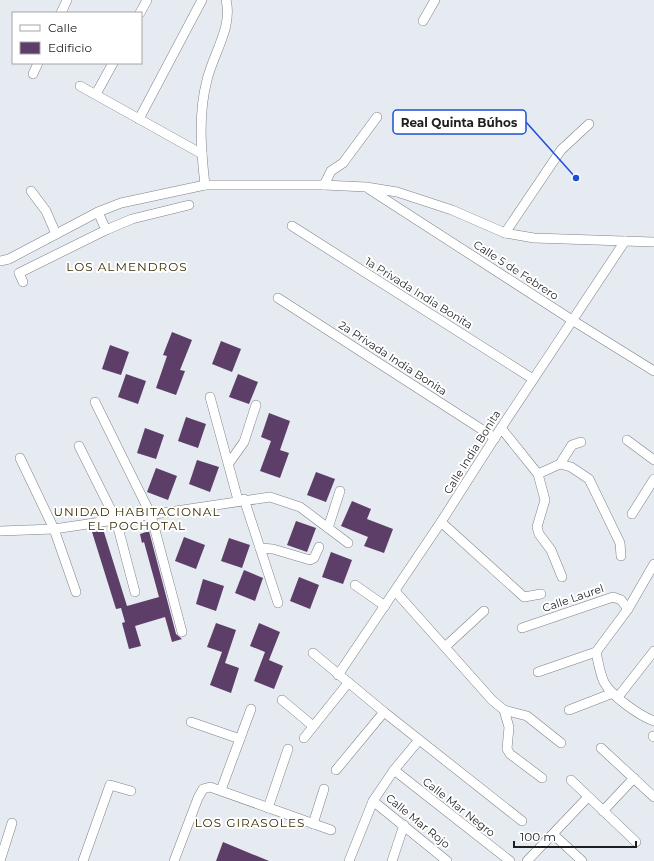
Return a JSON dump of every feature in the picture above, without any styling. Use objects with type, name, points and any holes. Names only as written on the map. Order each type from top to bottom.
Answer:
[{"type":"street","points":[[61,12],[67,0]]},
{"type":"street","points":[[141,12],[147,0]]},
{"type":"street","points":[[139,119],[202,0]]},
{"type":"street","points":[[205,184],[202,154],[202,116],[206,81],[228,18],[226,0]]},
{"type":"street","points":[[423,21],[436,0]]},
{"type":"street","points":[[34,74],[38,64]]},
{"type":"street","points":[[96,94],[112,64]]},
{"type":"street","points":[[80,86],[202,154]]},
{"type":"street","points":[[324,185],[331,171],[343,163],[377,117]]},
{"type":"street","points":[[505,233],[561,150],[589,124]]},
{"type":"street","points":[[0,261],[9,259],[98,212],[121,203],[205,184],[324,185],[366,187],[397,192],[452,210],[505,233],[534,238],[654,242]]},
{"type":"street","name":"Calle 5 de Febrero","points":[[366,187],[654,371]]},
{"type":"street","points":[[31,191],[46,211],[56,234]]},
{"type":"street","points":[[23,282],[18,273],[106,230],[132,219],[189,205]]},
{"type":"street","points":[[98,212],[106,230]]},
{"type":"street","name":"1a Privada India Bonita","points":[[292,226],[533,380]]},
{"type":"street","name":"Calle India Bonita","points":[[338,675],[442,522],[501,428],[625,241]]},
{"type":"street","name":"2a Privada India Bonita","points":[[278,298],[495,438]]},
{"type":"street","points":[[210,397],[241,500],[260,548],[278,603]]},
{"type":"street","points":[[95,402],[151,515],[182,632]]},
{"type":"street","points":[[229,463],[244,442],[256,405]]},
{"type":"street","points":[[501,428],[538,474],[545,500],[537,527],[539,534],[551,550],[562,577]]},
{"type":"street","points":[[627,440],[654,460]]},
{"type":"street","points":[[538,474],[560,464],[572,445],[581,442]]},
{"type":"street","points":[[79,446],[116,520],[135,592]]},
{"type":"street","points":[[20,458],[54,529],[76,592]]},
{"type":"street","points":[[560,464],[571,467],[589,479],[620,543],[621,556]]},
{"type":"street","points":[[632,514],[654,479]]},
{"type":"street","points":[[328,528],[340,491]]},
{"type":"street","points":[[0,531],[54,529],[270,496],[300,507],[348,543]]},
{"type":"street","points":[[442,522],[524,597],[541,594]]},
{"type":"street","points":[[260,548],[273,549],[310,560],[314,558],[319,547]]},
{"type":"street","points":[[538,672],[596,652],[628,609],[654,564]]},
{"type":"street","points":[[355,586],[385,606]]},
{"type":"street","points":[[395,591],[446,646],[492,700],[504,710],[527,716],[561,743]]},
{"type":"street","name":"Calle Laurel","points":[[522,628],[613,597],[621,600],[628,609]]},
{"type":"street","points":[[446,646],[484,611]]},
{"type":"street","points":[[569,710],[615,695],[654,650]]},
{"type":"street","points":[[596,652],[604,682],[615,695],[646,718],[654,721]]},
{"type":"street","points":[[313,653],[384,712],[522,821]]},
{"type":"street","points":[[304,738],[348,683]]},
{"type":"street","points":[[282,700],[313,726]]},
{"type":"street","points":[[221,790],[251,709]]},
{"type":"street","points":[[504,710],[509,728],[507,749],[510,754],[542,778]]},
{"type":"street","points":[[336,770],[384,712]]},
{"type":"street","points":[[190,722],[240,739]]},
{"type":"street","points":[[349,861],[373,801],[394,770],[419,740]]},
{"type":"street","points":[[601,748],[654,797]]},
{"type":"street","points":[[268,808],[288,749]]},
{"type":"street","name":"Calle Mar Negro","points":[[394,770],[510,861]]},
{"type":"street","points":[[603,811],[634,778]]},
{"type":"street","points":[[571,780],[636,842]]},
{"type":"street","points":[[83,861],[110,785],[131,791]]},
{"type":"street","points":[[174,861],[198,798],[203,789],[210,787],[331,830]]},
{"type":"street","points":[[313,824],[324,789]]},
{"type":"street","points":[[526,861],[588,797]]},
{"type":"street","name":"Calle Mar Rojo","points":[[373,801],[447,861]]},
{"type":"street","points":[[0,861],[12,823]]},
{"type":"street","points":[[392,861],[404,825]]},
{"type":"street","points":[[553,834],[582,861]]},
{"type":"building","points":[[172,332],[192,340],[180,370],[185,371],[176,395],[156,388],[167,356],[163,355]]},
{"type":"building","points":[[221,341],[241,349],[232,372],[212,364]]},
{"type":"building","points":[[110,345],[129,352],[121,375],[102,369]]},
{"type":"building","points":[[126,374],[146,381],[138,404],[118,397]]},
{"type":"building","points":[[238,374],[258,382],[249,404],[229,397]]},
{"type":"building","points":[[269,413],[290,421],[280,450],[289,453],[280,478],[260,471],[271,441],[261,437]]},
{"type":"building","points":[[186,417],[206,424],[198,448],[178,441]]},
{"type":"building","points":[[145,428],[164,435],[156,459],[137,453]]},
{"type":"building","points":[[197,460],[219,467],[210,492],[189,484]]},
{"type":"building","points":[[156,468],[177,476],[168,500],[147,492]]},
{"type":"building","points":[[316,472],[335,479],[326,502],[307,495]]},
{"type":"building","points":[[352,501],[371,509],[367,519],[393,529],[384,553],[364,546],[368,537],[341,526]]},
{"type":"building","points":[[296,521],[316,528],[307,552],[287,545]]},
{"type":"building","points":[[103,529],[127,606],[159,597],[144,542],[142,543],[140,534],[149,531],[176,634],[182,639],[172,642],[165,617],[135,626],[141,646],[129,649],[122,623],[125,622],[121,608],[116,609],[92,532]]},
{"type":"building","points":[[184,537],[205,545],[196,569],[175,561]]},
{"type":"building","points":[[229,538],[250,545],[242,568],[221,561]]},
{"type":"building","points":[[331,552],[352,560],[343,584],[322,577]]},
{"type":"building","points":[[244,570],[263,578],[255,601],[235,593]]},
{"type":"building","points":[[299,577],[319,585],[310,609],[290,601]]},
{"type":"building","points":[[203,579],[224,586],[216,611],[196,604]]},
{"type":"building","points":[[216,623],[236,630],[225,663],[239,668],[231,693],[210,685],[222,652],[207,647]]},
{"type":"building","points":[[259,623],[280,632],[269,660],[283,666],[274,689],[254,681],[265,652],[250,646]]},
{"type":"building","points":[[223,842],[269,861],[216,861]]},
{"type":"place","name":"Real Quinta Búhos","points":[[576,178]]},
{"type":"district","name":"LOS ALMENDROS","points":[[127,266]]},
{"type":"district","name":"UNIDAD HABITACIONAL EL POCHOTAL","points":[[137,518]]},
{"type":"district","name":"LOS GIRASOLES","points":[[250,822]]}]
